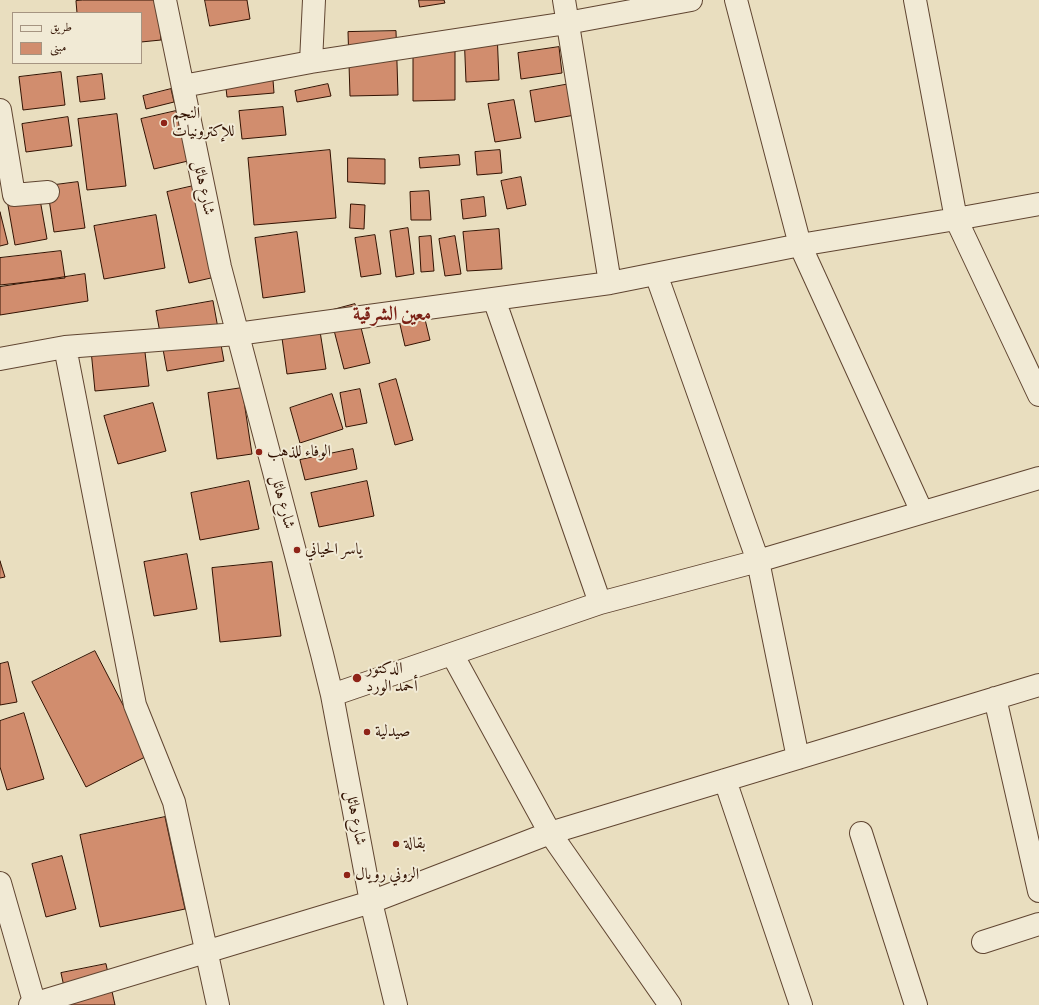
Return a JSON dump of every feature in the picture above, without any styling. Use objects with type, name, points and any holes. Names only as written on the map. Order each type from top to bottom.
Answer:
[{"type":"street","name":"شارع هائل","points":[[165,0],[220,268],[332,695],[371,902],[396,1005]]},
{"type":"street","points":[[311,62],[314,0]]},
{"type":"street","points":[[564,0],[610,283]]},
{"type":"street","points":[[183,86],[311,62],[567,23],[691,0]]},
{"type":"street","points":[[736,0],[800,245],[922,512]]},
{"type":"street","points":[[915,0],[956,219],[1039,395]]},
{"type":"street","points":[[0,110],[14,195],[48,192]]},
{"type":"street","points":[[0,359],[65,347],[237,334],[610,283],[800,245],[1039,204]]},
{"type":"street","points":[[656,274],[758,561],[798,758]]},
{"type":"street","points":[[494,299],[600,604]]},
{"type":"street","points":[[65,347],[136,705],[174,802],[218,1005]]},
{"type":"street","points":[[332,695],[600,604],[758,561],[1039,478]]},
{"type":"street","points":[[452,654],[550,833],[670,1005]]},
{"type":"street","points":[[0,883],[33,1005],[371,902],[550,833],[1039,685]]},
{"type":"street","points":[[995,698],[1039,891]]},
{"type":"street","points":[[725,780],[801,1005]]},
{"type":"street","points":[[861,833],[916,1005]]},
{"type":"street","points":[[983,942],[1039,924]]},
{"type":"building","points":[[157,0],[161,40],[142,42],[142,12],[77,12],[76,1]]},
{"type":"building","points":[[205,0],[247,0],[250,19],[210,26]]},
{"type":"building","points":[[419,0],[444,0],[445,3],[420,7]]},
{"type":"building","points":[[396,31],[398,95],[350,96],[348,32]]},
{"type":"building","points":[[497,31],[499,80],[466,82],[464,32]]},
{"type":"building","points":[[559,47],[562,73],[521,79],[518,53]]},
{"type":"building","points":[[455,52],[455,100],[413,101],[413,53]]},
{"type":"building","points":[[272,67],[274,93],[227,97],[224,71]]},
{"type":"building","points":[[61,72],[65,105],[23,110],[19,77]]},
{"type":"building","points":[[102,74],[105,99],[80,102],[77,77]]},
{"type":"building","points":[[328,84],[331,96],[297,102],[295,91]]},
{"type":"building","points":[[570,84],[575,115],[535,122],[530,91]]},
{"type":"building","points":[[171,89],[174,102],[146,109],[143,96]]},
{"type":"building","points":[[514,100],[521,138],[495,142],[488,104]]},
{"type":"building","points":[[283,107],[286,135],[242,139],[239,111]]},
{"type":"building","points":[[176,111],[188,161],[154,169],[141,119]]},
{"type":"building","points":[[117,114],[126,186],[87,190],[78,119]]},
{"type":"building","points":[[68,117],[72,146],[26,152],[22,124]]},
{"type":"building","points":[[330,150],[336,218],[254,225],[248,158]]},
{"type":"building","points":[[500,150],[502,173],[477,175],[475,152]]},
{"type":"building","points":[[459,155],[460,165],[420,168],[419,158]]},
{"type":"building","points":[[348,158],[385,159],[385,184],[348,182]]},
{"type":"building","points":[[521,177],[526,205],[507,209],[501,181]]},
{"type":"building","points":[[78,182],[85,228],[54,232],[47,186]]},
{"type":"building","points":[[202,184],[224,275],[189,283],[167,192]]},
{"type":"building","points":[[38,188],[47,239],[15,245],[6,194]]},
{"type":"building","points":[[429,191],[431,220],[411,220],[410,192]]},
{"type":"building","points":[[484,197],[486,216],[463,219],[461,200]]},
{"type":"building","points":[[351,204],[365,205],[364,229],[350,228]]},
{"type":"building","points":[[0,212],[8,244],[0,246]]},
{"type":"building","points":[[156,215],[165,268],[104,279],[94,226]]},
{"type":"building","points":[[408,228],[414,274],[396,277],[390,231]]},
{"type":"building","points":[[499,229],[502,269],[467,271],[463,232]]},
{"type":"building","points":[[297,232],[305,292],[263,298],[255,238]]},
{"type":"building","points":[[375,235],[381,274],[361,277],[355,238]]},
{"type":"building","points":[[431,236],[434,271],[421,272],[419,237]]},
{"type":"building","points":[[455,236],[461,274],[445,276],[439,239]]},
{"type":"building","points":[[61,251],[65,278],[0,285],[0,258]]},
{"type":"building","points":[[85,274],[88,301],[0,315],[0,287]]},
{"type":"building","points":[[213,301],[224,361],[167,371],[156,311]]},
{"type":"building","points":[[355,304],[370,363],[344,369],[329,311]]},
{"type":"building","points":[[423,311],[430,340],[405,346],[398,316]]},
{"type":"building","points":[[319,325],[326,369],[287,374],[281,331]]},
{"type":"building","points":[[144,344],[149,386],[95,391],[91,350]]},
{"type":"building","points":[[396,379],[413,440],[395,445],[379,384]]},
{"type":"building","points":[[242,388],[252,454],[217,459],[208,393]]},
{"type":"building","points":[[360,389],[367,423],[346,427],[340,393]]},
{"type":"building","points":[[332,394],[343,429],[300,443],[290,408]]},
{"type":"building","points":[[153,403],[166,451],[118,464],[104,416]]},
{"type":"building","points":[[353,449],[357,469],[305,480],[300,460]]},
{"type":"building","points":[[249,481],[259,529],[200,540],[191,493]]},
{"type":"building","points":[[367,481],[374,516],[319,527],[311,493]]},
{"type":"building","points":[[187,554],[197,609],[154,616],[144,562]]},
{"type":"building","points":[[0,561],[5,577],[0,578]]},
{"type":"building","points":[[272,562],[281,636],[220,642],[212,568]]},
{"type":"building","points":[[95,651],[149,755],[86,787],[32,682]]},
{"type":"building","points":[[8,662],[17,702],[0,705],[0,664]]},
{"type":"building","points":[[24,713],[44,779],[7,790],[0,767],[0,721]]},
{"type":"building","points":[[165,817],[185,909],[100,927],[80,835]]},
{"type":"building","points":[[62,856],[76,909],[46,917],[32,864]]},
{"type":"building","points":[[106,964],[115,1005],[68,1005],[61,973]]},
{"type":"place","name":"النجم للإكترونيات","points":[[164,123]]},
{"type":"place","name":"الوفاء للذهب","points":[[259,452]]},
{"type":"place","name":"ياسر الحياني","points":[[297,550]]},
{"type":"place","name":"الدكتور أحمد الورد","points":[[357,678]]},
{"type":"place","name":"صيدلية","points":[[367,732]]},
{"type":"place","name":"بقالة","points":[[396,844]]},
{"type":"place","name":"الروني رويال","points":[[347,875]]},
{"type":"district","name":"معين الشرقية","points":[[392,315]]}]
